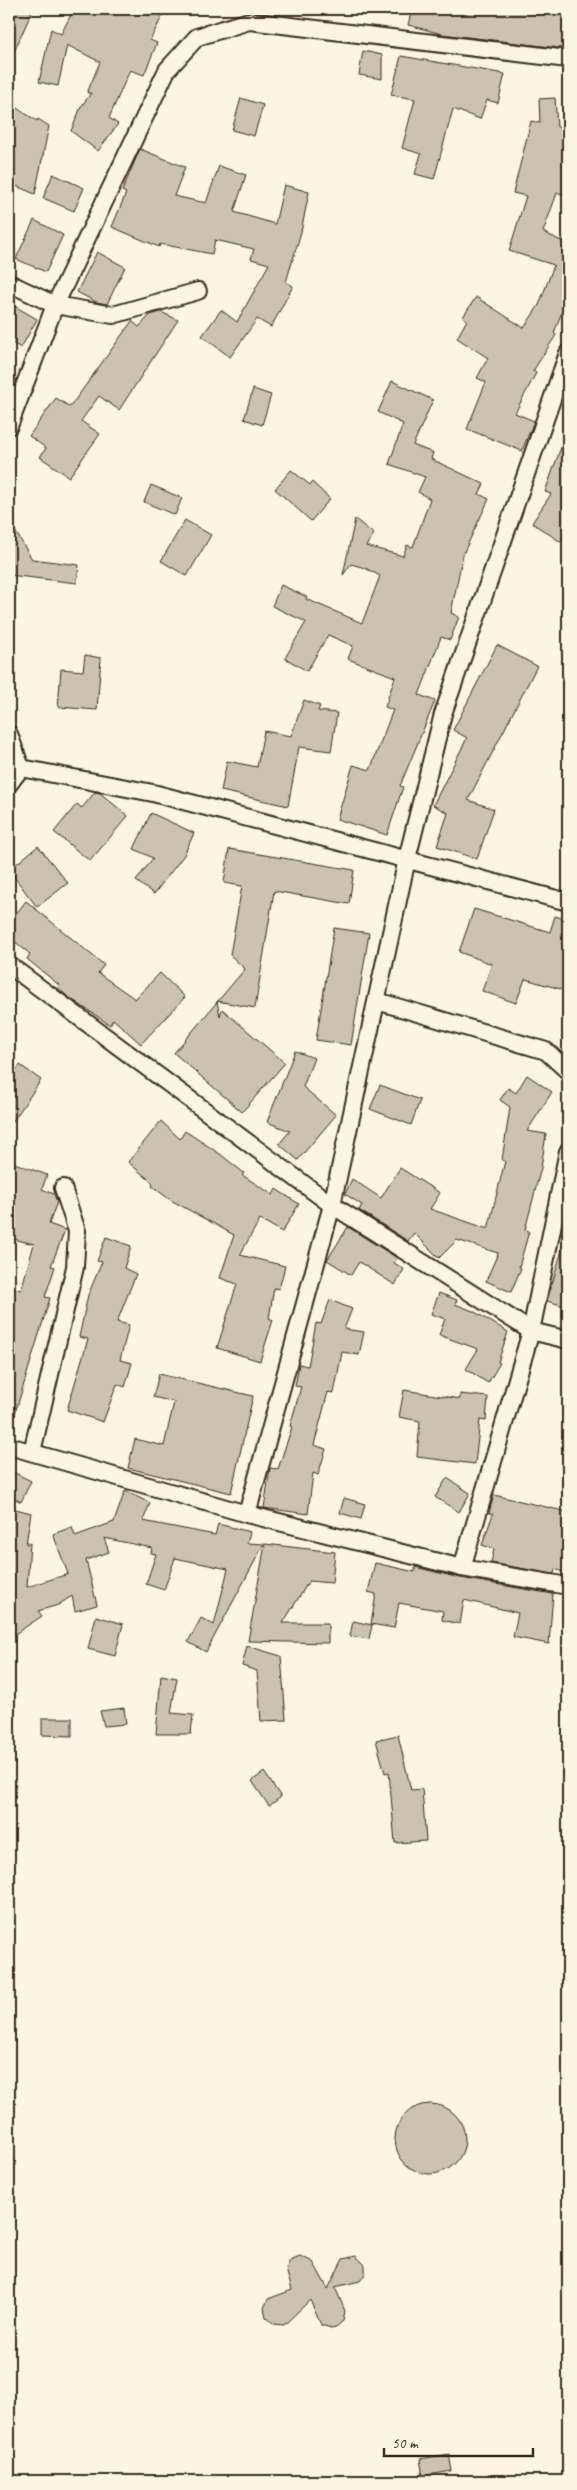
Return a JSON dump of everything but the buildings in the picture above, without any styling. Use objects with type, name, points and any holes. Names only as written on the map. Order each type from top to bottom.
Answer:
[{"type":"street","points":[[9,426],[55,305],[167,70],[196,37],[249,21],[568,59]]},
{"type":"street","points":[[9,283],[55,305],[113,315],[198,291]]},
{"type":"street","points":[[247,1514],[332,1205],[407,859],[443,714],[568,353]]},
{"type":"street","points":[[9,734],[21,768]]},
{"type":"street","points":[[21,768],[153,792],[568,902]]},
{"type":"street","points":[[9,784],[21,768]]},
{"type":"street","points":[[9,967],[332,1205],[530,1331],[568,1340]]},
{"type":"street","points":[[377,1001],[546,1051],[568,1071]]},
{"type":"street","points":[[462,1568],[530,1331],[568,1151]]},
{"type":"street","points":[[32,1452],[75,1267],[77,1231],[63,1188]]},
{"type":"street","points":[[9,1446],[247,1514],[462,1568],[568,1586]]}]
